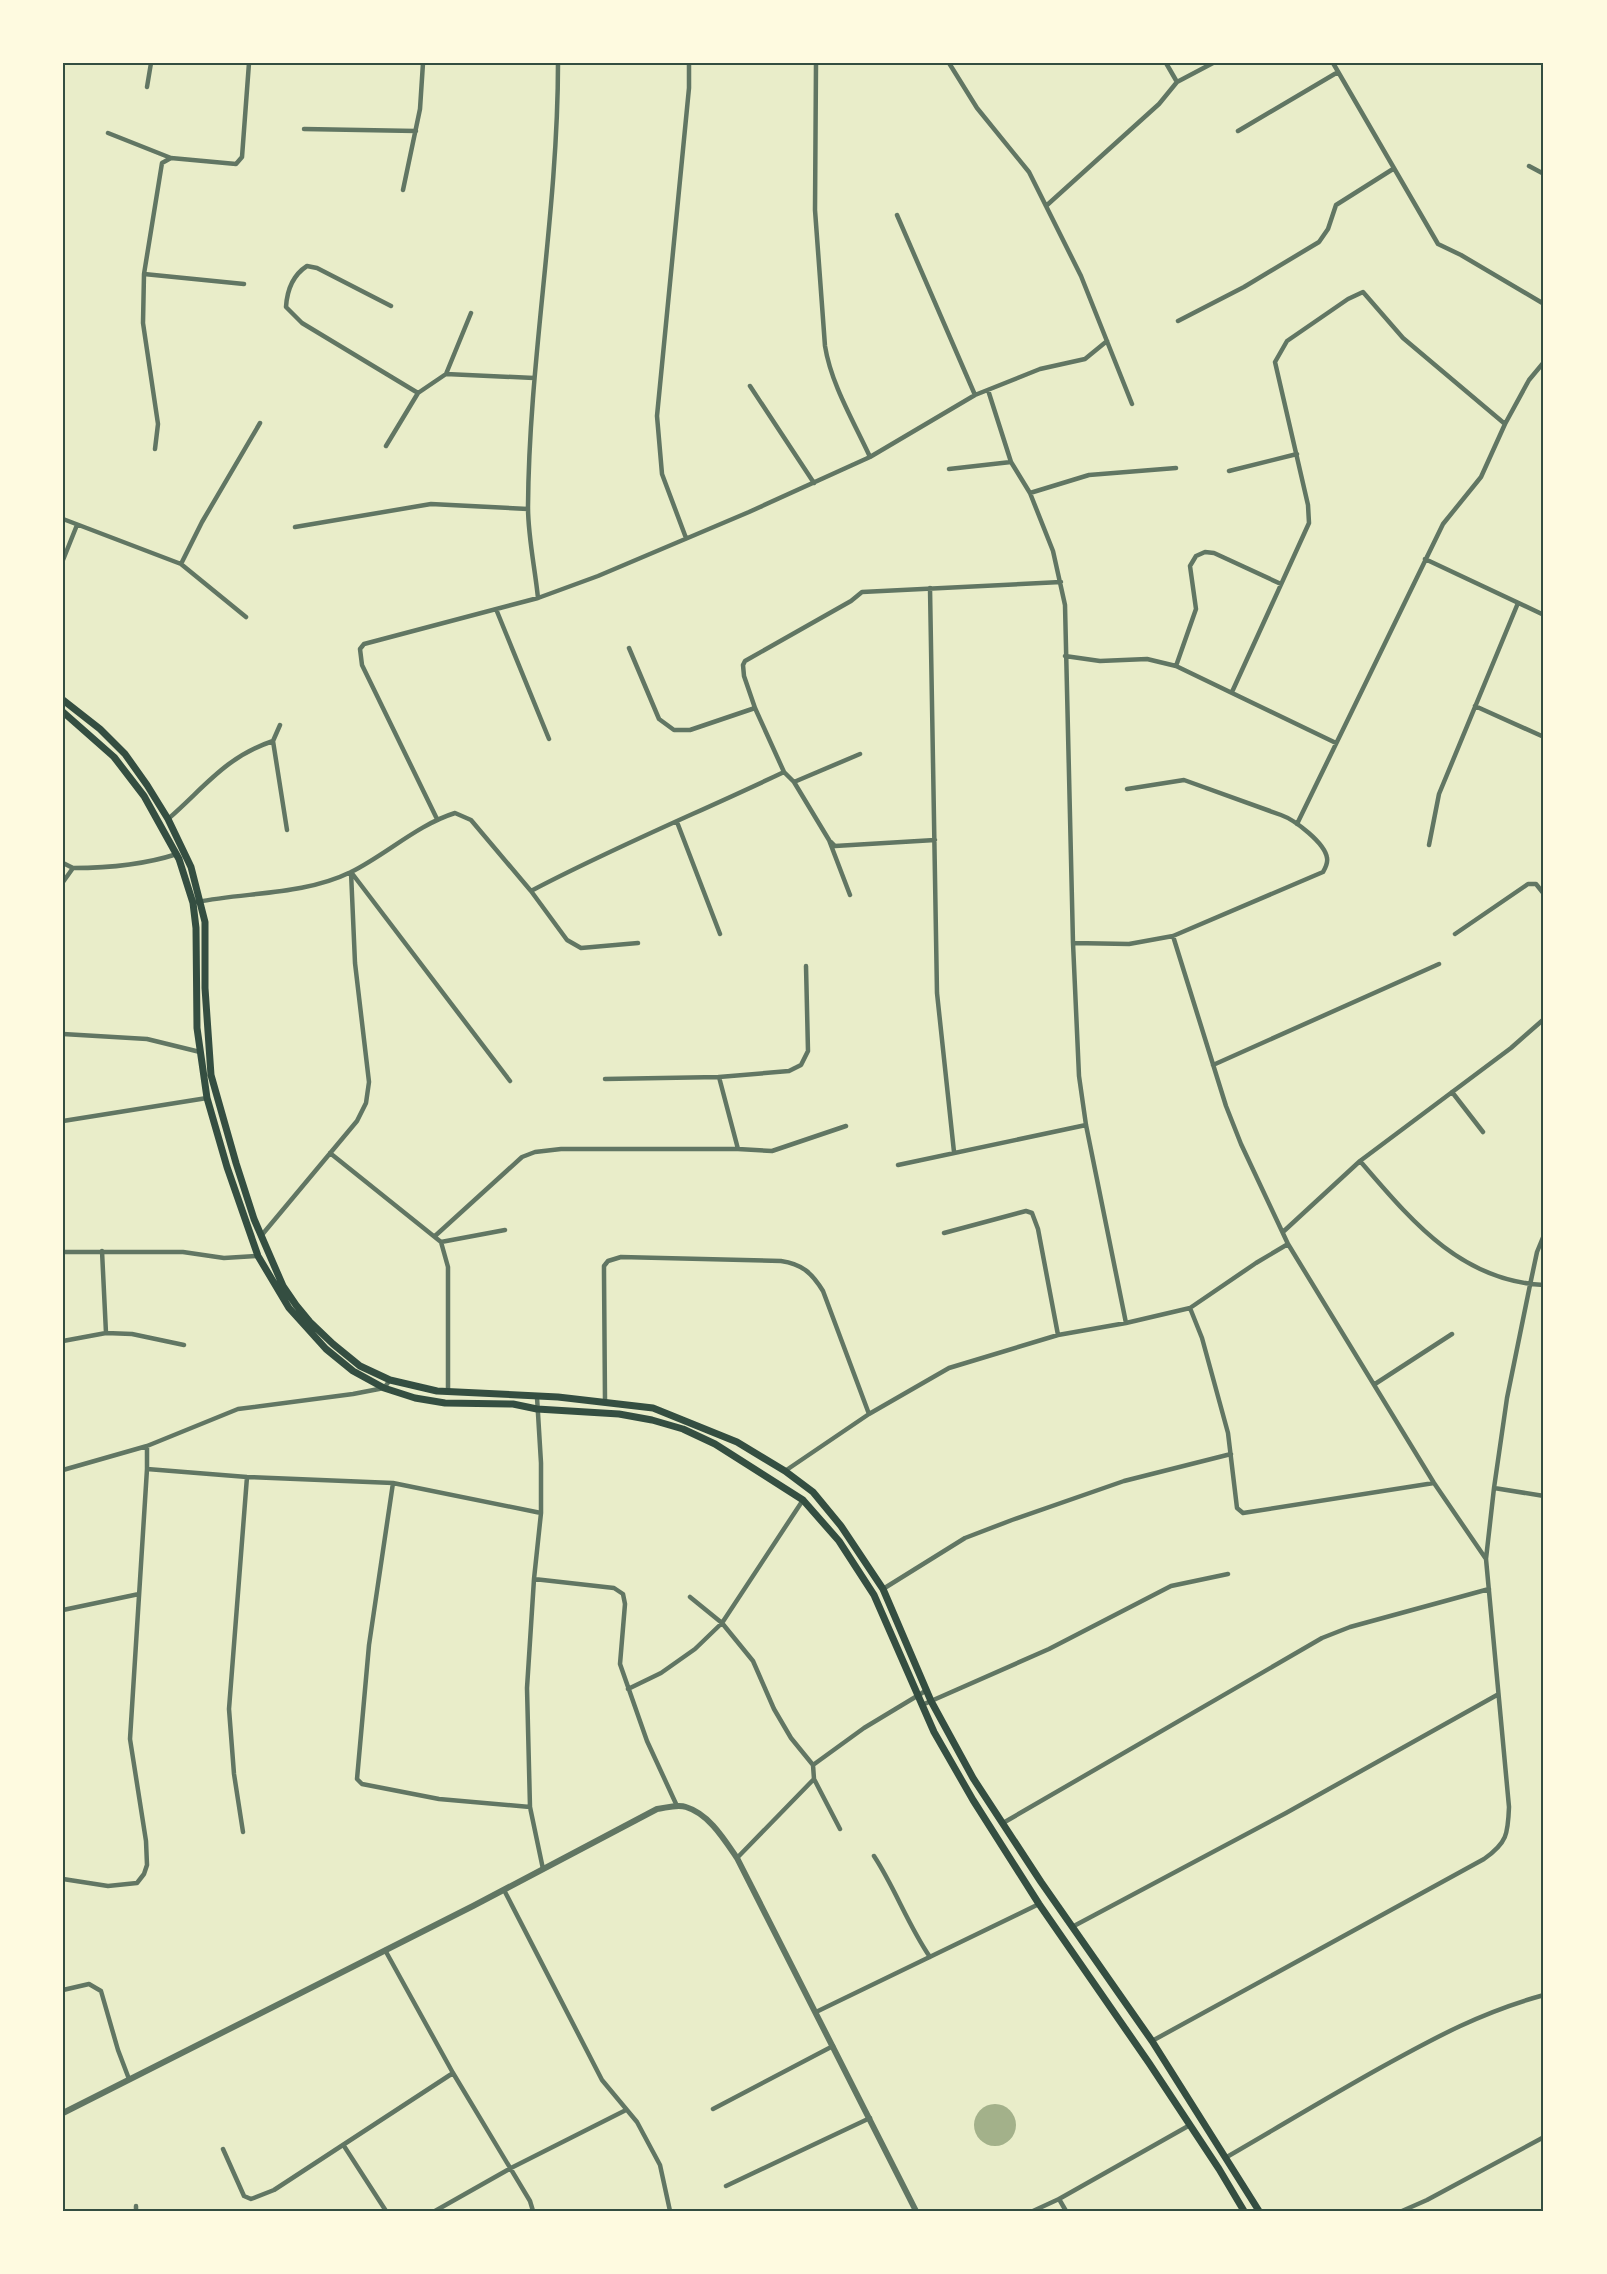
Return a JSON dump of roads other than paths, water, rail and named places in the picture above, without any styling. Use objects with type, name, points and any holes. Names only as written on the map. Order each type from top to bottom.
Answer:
[{"type":"main road","points":[[63,700],[100,729],[124,754],[147,784],[184,850],[197,902],[197,1028],[207,1098],[227,1167],[258,1257],[269,1279],[303,1325],[326,1349],[353,1371],[384,1388],[415,1398],[445,1403],[513,1404],[537,1409],[619,1414],[652,1420],[716,1444],[802,1500],[839,1541],[873,1595],[934,1732],[973,1800],[1039,1904],[1190,2126],[1244,2211]]},
{"type":"main road","points":[[63,712],[114,757],[144,796],[177,854],[197,902],[205,922],[205,988],[211,1075],[236,1163],[261,1236],[283,1286],[310,1322],[360,1365],[390,1380],[415,1388],[448,1392],[498,1393],[605,1401],[653,1408],[696,1424],[747,1448],[785,1471],[813,1492],[841,1526],[883,1588],[931,1701],[974,1778],[1082,1942],[1152,2041],[1259,2211]]},
{"type":"main road","points":[[1070,1947],[1082,1942]]},
{"type":"street","points":[[147,87],[151,63]]},
{"type":"street","points":[[108,133],[171,158],[236,164],[242,157],[249,63]]},
{"type":"street","points":[[403,189],[420,110],[423,63]]},
{"type":"street","points":[[538,598],[528,509],[534,378],[554,186],[558,63]]},
{"type":"street","points":[[686,538],[662,474],[657,416],[689,88],[689,63]]},
{"type":"street","points":[[816,63],[816,210],[826,353],[834,379],[870,457]]},
{"type":"street","points":[[950,63],[977,108],[1029,172],[1081,276],[1132,404]]},
{"type":"street","points":[[1166,63],[1177,82]]},
{"type":"street","points":[[1047,206],[1159,104],[1177,82],[1213,63]]},
{"type":"street","points":[[1332,63],[1438,244],[1544,304]]},
{"type":"street","points":[[1238,131],[1338,72]]},
{"type":"street","points":[[304,129],[416,131]]},
{"type":"street","points":[[155,449],[158,424],[143,323],[144,274],[162,163],[171,158]]},
{"type":"street","points":[[1529,166],[1544,174]]},
{"type":"street","points":[[1178,321],[1244,287],[1319,242],[1328,229],[1336,205],[1393,169]]},
{"type":"street","points":[[897,214],[975,395]]},
{"type":"street","points":[[391,306],[317,268],[307,267],[298,272],[287,295],[286,307],[302,323],[417,393]]},
{"type":"street","points":[[144,274],[244,284]]},
{"type":"street","points":[[1232,692],[1309,523],[1308,505],[1275,362],[1287,341],[1363,292],[1403,338],[1505,424]]},
{"type":"street","points":[[447,374],[471,313]]},
{"type":"street","points":[[437,819],[362,665],[360,648],[364,644],[538,598],[598,576],[749,513],[870,457],[975,395],[1040,369],[1085,359],[1107,341]]},
{"type":"street","points":[[1297,824],[1443,524],[1481,477],[1505,424],[1529,380],[1544,362]]},
{"type":"street","points":[[386,446],[417,393],[447,374],[534,378]]},
{"type":"street","points":[[750,386],[814,483]]},
{"type":"street","points":[[988,390],[1011,462],[1030,493],[1053,551],[1061,582],[1067,631],[1065,656],[1079,1076],[1086,1125],[1126,1323]]},
{"type":"street","points":[[181,564],[202,522],[260,423]]},
{"type":"street","points":[[1229,471],[1297,454]]},
{"type":"street","points":[[949,469],[1011,462]]},
{"type":"street","points":[[1030,493],[1089,476],[1176,468]]},
{"type":"street","points":[[295,527],[431,504],[528,509]]},
{"type":"street","points":[[63,519],[181,564],[246,617]]},
{"type":"street","points":[[63,560],[77,525]]},
{"type":"street","points":[[1176,666],[1196,609],[1190,566],[1196,556],[1205,552],[1214,553],[1281,584]]},
{"type":"street","points":[[1425,559],[1544,615]]},
{"type":"street","points":[[850,896],[829,840],[794,782],[784,772],[755,708],[744,676],[745,661],[851,601],[862,592],[1061,582]]},
{"type":"street","points":[[930,588],[937,993],[954,1152]]},
{"type":"street","points":[[1429,845],[1439,794],[1518,603]]},
{"type":"street","points":[[496,609],[549,739]]},
{"type":"street","points":[[629,648],[659,718],[674,730],[690,730],[755,708]]},
{"type":"street","points":[[1065,656],[1100,661],[1147,659],[1176,666],[1336,744]]},
{"type":"street","points":[[1475,706],[1544,737]]},
{"type":"street","points":[[280,725],[273,741],[287,830]]},
{"type":"street","points":[[168,819],[210,777],[258,746],[273,741]]},
{"type":"street","points":[[794,782],[860,754]]},
{"type":"street","points":[[531,891],[598,856],[784,772]]},
{"type":"street","points":[[1073,943],[1129,944],[1173,936],[1323,872],[1328,859],[1323,847],[1297,824],[1281,815],[1184,780],[1127,789]]},
{"type":"street","points":[[197,902],[323,883],[351,872],[437,819],[455,813],[471,820],[531,891],[567,940],[580,948],[638,943]]},
{"type":"street","points":[[677,822],[720,934]]},
{"type":"street","points":[[829,840],[835,846],[935,840]]},
{"type":"street","points":[[63,863],[73,867],[104,868],[155,861],[184,850]]},
{"type":"street","points":[[63,882],[73,867]]},
{"type":"street","points":[[351,872],[510,1081]]},
{"type":"street","points":[[261,1236],[357,1121],[366,1103],[369,1082],[355,963],[351,872]]},
{"type":"street","points":[[1455,934],[1528,884],[1536,884],[1544,894]]},
{"type":"street","points":[[1173,936],[1213,1065],[1241,1144],[1284,1231],[1288,1244],[1434,1483],[1486,1559]]},
{"type":"street","points":[[1213,1065],[1438,964]]},
{"type":"street","points":[[605,1079],[719,1077],[789,1071],[801,1065],[808,1051],[806,966]]},
{"type":"street","points":[[1284,1231],[1360,1161],[1511,1048],[1544,1019]]},
{"type":"street","points":[[63,1034],[147,1039],[200,1052]]},
{"type":"street","points":[[719,1077],[738,1149]]},
{"type":"street","points":[[1452,1092],[1483,1132]]},
{"type":"street","points":[[63,1121],[207,1098]]},
{"type":"street","points":[[898,1164],[1086,1125]]},
{"type":"street","points":[[435,1236],[522,1157],[535,1152],[561,1149],[771,1151],[846,1126]]},
{"type":"street","points":[[330,1153],[441,1242],[448,1267],[448,1392]]},
{"type":"street","points":[[1360,1161],[1404,1211],[1442,1247],[1478,1268],[1530,1284],[1544,1285]]},
{"type":"street","points":[[944,1233],[1026,1211],[1032,1213],[1038,1229],[1058,1335]]},
{"type":"street","points":[[441,1242],[505,1230]]},
{"type":"street","points":[[1152,2041],[1484,1858],[1502,1845],[1506,1836],[1509,1807],[1486,1559],[1507,1398],[1537,1252],[1544,1235]]},
{"type":"street","points":[[785,1471],[869,1414],[949,1368],[1058,1335],[1126,1323],[1190,1308],[1288,1244]]},
{"type":"street","points":[[102,1251],[106,1333]]},
{"type":"street","points":[[63,1252],[183,1252],[224,1258],[258,1257]]},
{"type":"street","points":[[605,1401],[604,1266],[608,1261],[621,1257],[781,1261],[804,1268],[823,1291],[869,1414]]},
{"type":"street","points":[[1190,1308],[1202,1338],[1228,1433],[1233,1491],[1237,1508],[1243,1513],[1434,1483]]},
{"type":"street","points":[[63,1341],[106,1333],[132,1334],[184,1346]]},
{"type":"street","points":[[1375,1384],[1452,1334]]},
{"type":"street","points":[[63,1470],[147,1446],[238,1409],[353,1394],[384,1388],[390,1380]]},
{"type":"street","points":[[537,1397],[541,1513],[527,1688],[530,1807],[543,1870]]},
{"type":"street","points":[[63,1879],[108,1886],[137,1883],[144,1874],[147,1864],[146,1841],[130,1739],[147,1446]]},
{"type":"street","points":[[883,1588],[965,1539],[1012,1520],[1124,1481],[1231,1454]]},
{"type":"street","points":[[147,1469],[247,1477],[393,1483],[541,1513]]},
{"type":"street","points":[[243,1833],[234,1774],[229,1709],[247,1477]]},
{"type":"street","points":[[393,1483],[369,1645],[357,1779],[362,1784],[439,1799],[530,1807]]},
{"type":"street","points":[[1494,1488],[1544,1496]]},
{"type":"street","points":[[628,1689],[661,1673],[723,1623],[802,1500]]},
{"type":"street","points":[[922,1705],[1049,1649],[1171,1586],[1228,1574]]},
{"type":"street","points":[[534,1579],[614,1588],[623,1594],[626,1604],[620,1665],[647,1741],[677,1806]]},
{"type":"street","points":[[1003,1823],[1322,1638],[1350,1627],[1489,1589]]},
{"type":"street","points":[[63,1610],[139,1594]]},
{"type":"street","points":[[690,1597],[723,1623],[753,1661],[774,1709],[791,1738],[813,1765],[814,1779],[840,1828]]},
{"type":"street","points":[[813,1765],[864,1728],[927,1690]]},
{"type":"street","points":[[1072,1927],[1286,1813],[1497,1695]]},
{"type":"street","points":[[737,1858],[814,1779]]},
{"type":"street","points":[[63,2113],[504,1890],[657,1809],[686,1807],[706,1819],[718,1831],[737,1858],[916,2211]]},
{"type":"street","points":[[874,1856],[887,1875],[920,1942],[930,1957]]},
{"type":"street","points":[[504,1890],[602,2080],[636,2122],[660,2165],[670,2211]]},
{"type":"street","points":[[816,2012],[1039,1904]]},
{"type":"street","points":[[385,1950],[453,2073],[530,2201],[533,2211]]},
{"type":"street","points":[[63,1990],[89,1984],[101,1991],[129,2079]]},
{"type":"street","points":[[1225,2158],[1363,2077],[1464,2023],[1493,2010],[1544,1995]]},
{"type":"street","points":[[713,2109],[833,2046]]},
{"type":"street","points":[[223,2150],[244,2196],[251,2199],[274,2190],[453,2073]]},
{"type":"street","points":[[435,2211],[511,2168],[626,2110]]},
{"type":"street","points":[[726,2186],[870,2118]]},
{"type":"street","points":[[1033,2211],[1059,2199],[1190,2126]]},
{"type":"street","points":[[1401,2211],[1427,2200],[1544,2137]]},
{"type":"street","points":[[344,2146],[386,2211]]},
{"type":"street","points":[[1059,2199],[1066,2211]]}]
